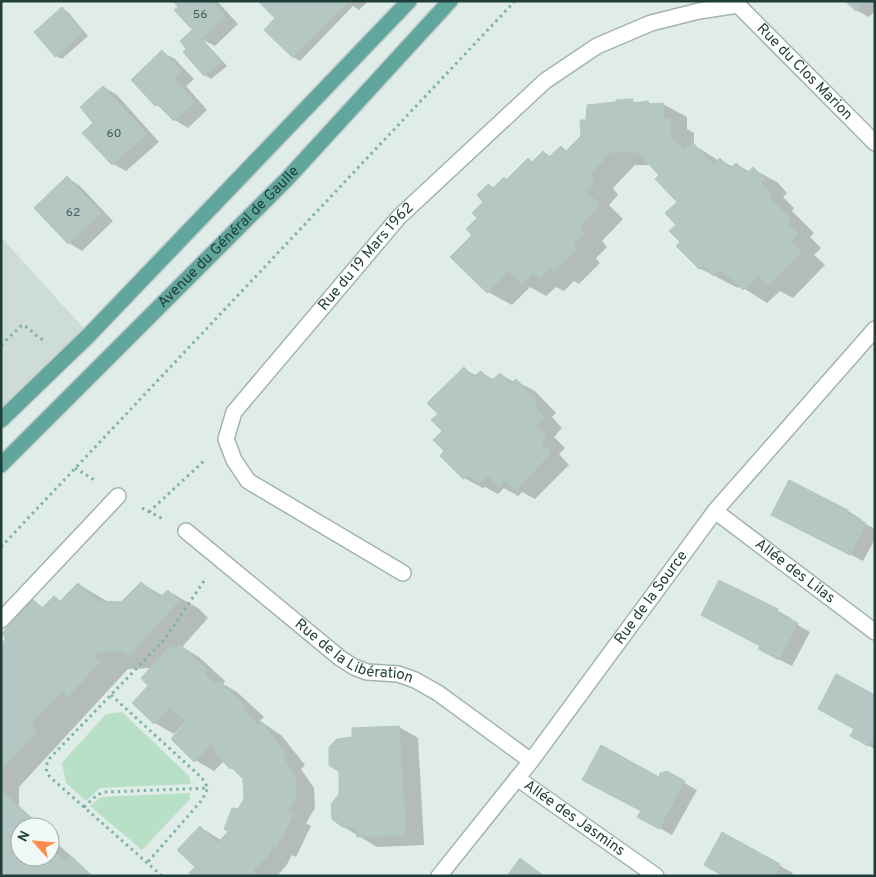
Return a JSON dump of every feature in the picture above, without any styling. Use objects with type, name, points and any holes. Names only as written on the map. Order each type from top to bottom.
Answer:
[{"type":"main road","name":"Avenue du Général de Gaulle","points":[[1,420],[89,336],[409,1]]},
{"type":"main road","name":"Avenue du Général de Gaulle","points":[[1,465],[287,179],[450,1]]},
{"type":"street","name":"Rue du Clos Marion","points":[[736,3],[875,143]]},
{"type":"street","name":"Rue du 19 Mars 1962","points":[[226,439],[234,412],[398,217],[545,81],[597,46],[650,23],[736,3]]},
{"type":"street","name":"Rue de la Source","points":[[439,876],[531,761],[715,511],[875,328]]},
{"type":"street","points":[[226,439],[234,460],[248,481],[403,573]]},
{"type":"street","points":[[1,620],[118,496]]},
{"type":"street","name":"Allée des Lilas","points":[[715,511],[875,632]]},
{"type":"street","name":"Rue de la Libération","points":[[186,531],[332,652],[354,667],[368,672],[398,674],[416,680],[438,693],[531,761]]},
{"type":"street","name":"Allée des Jasmins","points":[[517,778],[656,876]]},
{"type":"path","points":[[1,547],[515,1]]},
{"type":"path","points":[[150,512],[226,439]]},
{"type":"path","points":[[162,876],[50,777],[46,772],[45,766],[50,758],[164,640],[220,559]]},
{"type":"path","points":[[111,695],[202,778],[208,788]]},
{"type":"path","points":[[84,807],[97,795],[104,792],[208,788]]},
{"type":"path","points":[[147,863],[202,800],[208,788]]},
{"type":"shaded area","points":[[1,237],[96,342],[1,427]]},
{"type":"green space","points":[[122,712],[189,776],[191,784],[100,788],[86,801],[66,783],[62,763],[106,714]]},
{"type":"green space","points":[[190,793],[190,799],[142,850],[90,806],[101,797]]},
{"type":"building","points":[[173,1],[212,1],[225,16],[201,39],[174,10],[178,7]]},
{"type":"building","points":[[258,1],[343,1],[346,4],[303,47]]},
{"type":"building","points":[[845,1],[864,1],[856,11]]},
{"type":"building","points":[[62,7],[83,32],[55,57],[34,32]]},
{"type":"building","points":[[275,18],[303,47],[293,58],[264,30]]},
{"type":"building","points":[[192,30],[221,62],[204,76],[183,52],[186,49],[180,41]]},
{"type":"building","points":[[162,50],[181,71],[174,78],[195,102],[174,121],[157,104],[155,106],[131,80]]},
{"type":"building","points":[[103,86],[147,134],[112,165],[82,133],[93,123],[80,107]]},
{"type":"building","points":[[633,99],[633,103],[648,101],[649,104],[663,103],[664,118],[671,119],[671,137],[684,150],[692,142],[713,164],[720,158],[730,168],[736,163],[746,174],[753,167],[765,179],[761,183],[772,194],[769,197],[791,219],[787,223],[798,234],[791,241],[802,251],[768,286],[758,276],[743,290],[720,269],[713,276],[704,265],[699,269],[676,246],[680,242],[669,231],[676,225],[665,213],[677,202],[655,179],[659,175],[637,152],[611,152],[590,174],[595,181],[586,191],[600,205],[579,227],[584,233],[573,244],[577,249],[555,271],[550,268],[539,278],[533,273],[522,284],[509,271],[487,293],[450,257],[472,235],[466,229],[477,218],[472,213],[483,202],[477,195],[488,184],[493,188],[504,177],[506,180],[528,158],[532,162],[543,151],[549,157],[561,146],[566,151],[581,136],[580,120],[586,120],[587,105]]},
{"type":"building","points":[[67,176],[101,213],[68,244],[34,208]]},
{"type":"building","points":[[464,367],[473,377],[481,371],[491,381],[500,373],[511,384],[516,379],[538,402],[534,406],[544,417],[536,425],[547,437],[541,443],[551,453],[516,490],[505,480],[499,487],[488,476],[479,484],[468,475],[463,479],[440,456],[444,451],[433,440],[442,431],[431,420],[438,414],[427,403]]},
{"type":"building","points":[[789,480],[848,510],[847,513],[866,523],[850,555],[771,515]]},
{"type":"building","points":[[719,580],[778,609],[777,612],[798,623],[779,660],[758,649],[760,646],[701,615]]},
{"type":"building","points":[[141,582],[159,598],[168,590],[179,601],[129,656],[123,651],[98,652],[1,757],[1,644],[38,604],[42,608],[54,596],[60,601],[78,583],[97,601],[121,602]]},
{"type":"building","points":[[32,599],[38,604],[6,639],[2,633]]},
{"type":"building","points":[[180,644],[207,670],[205,674],[214,683],[218,680],[246,706],[242,709],[258,725],[262,722],[286,754],[283,757],[295,775],[296,797],[288,812],[293,815],[277,848],[273,846],[268,856],[253,870],[257,876],[192,876],[189,873],[195,867],[177,850],[200,826],[217,843],[228,832],[224,829],[232,808],[238,809],[244,799],[243,779],[216,754],[218,753],[211,744],[194,762],[171,739],[186,722],[170,707],[154,724],[132,703],[148,686],[141,678],[171,645],[175,649]]},
{"type":"building","points":[[94,657],[100,662],[68,697],[62,691]]},
{"type":"building","points":[[836,674],[875,695],[875,740],[872,739],[868,746],[850,736],[854,729],[818,709]]},
{"type":"building","points":[[31,725],[37,731],[5,765],[1,762],[1,757]]},
{"type":"building","points":[[399,726],[406,835],[357,837],[356,827],[342,827],[332,819],[331,804],[339,794],[339,772],[329,765],[329,747],[337,739],[352,737],[352,728]]},
{"type":"building","points":[[601,745],[659,777],[660,773],[667,771],[685,781],[659,829],[637,817],[641,811],[582,780]]},
{"type":"building","points":[[2,791],[30,817],[18,817],[1,801]]},
{"type":"building","points":[[1,801],[18,817],[10,817],[10,867],[60,867],[60,856],[81,876],[1,876]]},
{"type":"building","points":[[722,832],[780,864],[774,876],[723,876],[704,865]]},
{"type":"building","points":[[70,855],[92,876],[81,876],[65,861]]},
{"type":"building","points":[[520,858],[544,876],[507,876]]}]
